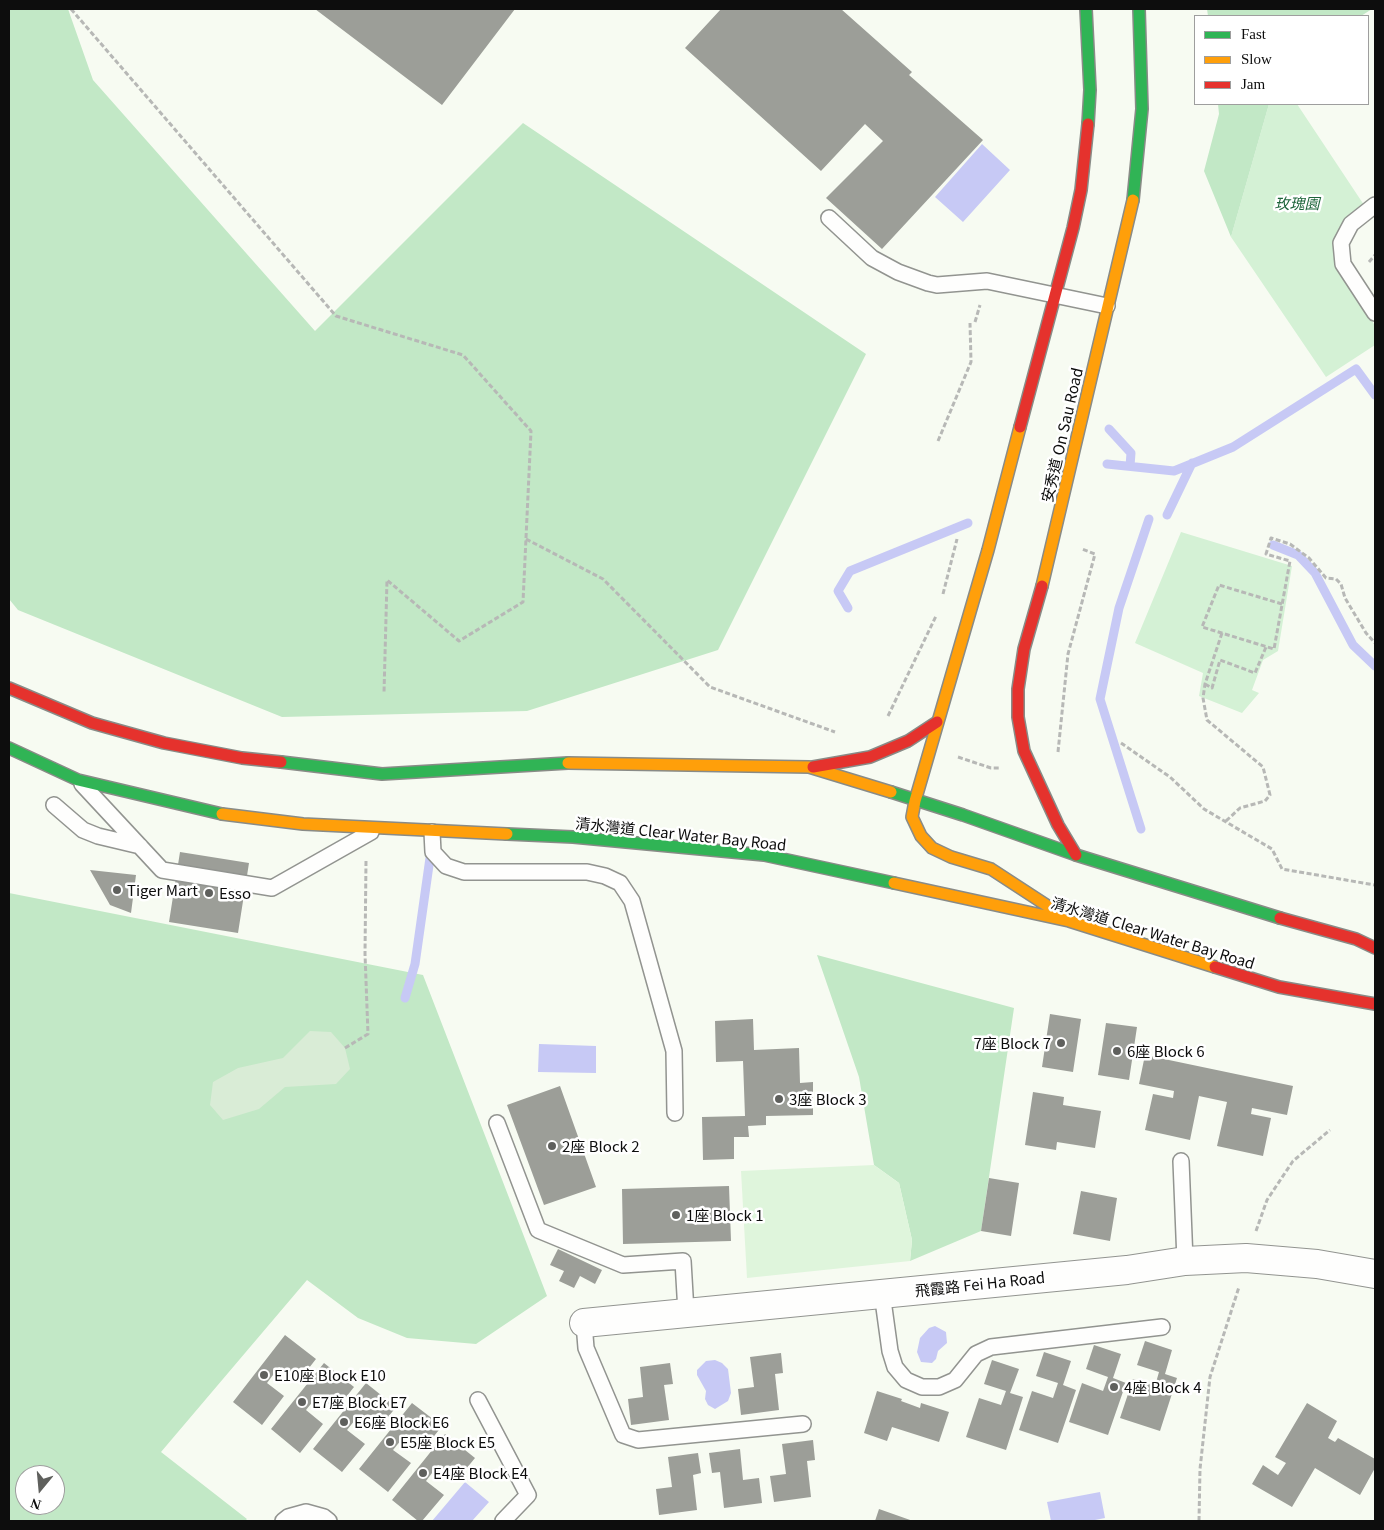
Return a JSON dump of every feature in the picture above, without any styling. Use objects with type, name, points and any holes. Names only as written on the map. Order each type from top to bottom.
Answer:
[{"type":"main road","points":[[1069,921],[991,869],[951,857],[932,848],[921,836],[912,817],[937,722],[988,550],[1079,200],[1088,142],[1090,90],[1086,9]]},
{"type":"main road","name":"安秀道 On Sau Road","points":[[1076,855],[1058,825],[1031,770],[1024,750],[1018,717],[1018,689],[1024,649],[1047,567],[1131,209],[1139,157],[1142,109],[1139,9]]},
{"type":"main road","points":[[9,688],[92,723],[164,743],[242,758],[382,774],[575,763],[809,767],[870,757],[908,741],[937,722]]},
{"type":"main road","name":"清水灣道 Clear Water Bay Road","points":[[9,748],[78,780],[164,802],[232,816],[303,824],[376,829],[573,837],[764,855],[1069,921],[1279,987],[1375,1004]]},
{"type":"main road","points":[[809,767],[1076,855],[1251,910],[1356,939],[1375,948]]},
{"type":"main road","points":[[1356,939],[1375,939]]},
{"type":"street","name":"飛霞路 Fei Ha Road","points":[[584,1323],[1127,1270],[1185,1261],[1246,1258],[1317,1264],[1375,1274]]},
{"type":"lane","points":[[1375,205],[1351,224],[1341,243],[1343,264],[1375,313]]},
{"type":"lane","points":[[829,218],[872,258],[898,272],[937,285],[987,281],[1107,306]]},
{"type":"lane","points":[[78,780],[162,870],[272,888],[376,829]]},
{"type":"lane","points":[[54,805],[83,830],[98,836],[140,846]]},
{"type":"lane","points":[[432,832],[433,852],[446,866],[464,872],[587,872],[605,876],[620,883],[632,901],[674,1051],[676,1113]]},
{"type":"lane","points":[[497,1123],[538,1230],[623,1265],[683,1262],[686,1312]]},
{"type":"lane","points":[[1181,1161],[1185,1261]]},
{"type":"lane","points":[[882,1294],[890,1351],[895,1367],[906,1380],[922,1387],[940,1387],[955,1380],[976,1354],[991,1347],[1162,1327]]},
{"type":"lane","points":[[584,1323],[586,1348],[623,1435],[638,1440],[803,1424]]},
{"type":"lane","points":[[478,1400],[528,1495],[503,1521]]},
{"type":"lane","points":[[283,1521],[288,1516],[306,1512],[324,1517],[329,1521]]},
{"type":"path","points":[[71,9],[336,316],[463,355],[531,431],[522,602],[459,641],[387,580],[384,693]]},
{"type":"path","points":[[938,441],[971,362],[970,323]]},
{"type":"path","points":[[1282,604],[1219,585],[1202,627],[1274,649],[1290,561],[1266,554],[1271,538],[1290,544],[1309,558],[1326,578],[1336,578],[1341,584],[1346,598],[1366,633],[1375,643]]},
{"type":"path","points":[[526,539],[602,579],[710,687],[836,732]]},
{"type":"path","points":[[942,598],[944,583],[957,539]]},
{"type":"path","points":[[1058,761],[1068,654],[1095,554],[1082,549]]},
{"type":"path","points":[[886,720],[937,614]]},
{"type":"path","points":[[1222,633],[1205,684],[1203,698],[1207,720],[1263,767],[1270,795],[1265,801],[1240,808],[1226,821]]},
{"type":"path","points":[[1205,684],[1212,688],[1220,660],[1255,673],[1266,647]]},
{"type":"path","points":[[1121,743],[1170,777],[1204,809],[1272,849],[1282,869],[1375,885]]},
{"type":"path","points":[[930,748],[991,768],[1031,770]]},
{"type":"path","points":[[345,1048],[368,1034],[365,954],[366,855]]},
{"type":"path","points":[[1256,1231],[1267,1200],[1293,1161],[1330,1130]]},
{"type":"path","points":[[1199,1521],[1200,1469],[1210,1378],[1239,1287]]},
{"type":"green space","points":[[9,9],[68,9],[93,80],[315,331],[523,123],[866,354],[718,650],[527,711],[282,717],[18,610],[9,599]]},
{"type":"green space","points":[[1207,9],[1372,9],[1363,15],[1208,15]]},
{"type":"green space","points":[[1218,105],[1269,105],[1231,237],[1204,171],[1219,114]]},
{"type":"green space","name":"玫瑰園","points":[[1269,105],[1298,105],[1366,208],[1350,220],[1341,265],[1375,326],[1375,345],[1326,377],[1231,237]]},
{"type":"green space","points":[[1181,532],[1292,566],[1278,651],[1263,660],[1252,690],[1259,693],[1242,713],[1199,696],[1203,673],[1135,643]]},
{"type":"green space","points":[[9,893],[423,975],[547,1296],[476,1344],[407,1338],[358,1318],[307,1280],[161,1452],[247,1519],[245,1521],[9,1521]]},
{"type":"green space","points":[[817,955],[1014,1008],[981,1231],[910,1261],[912,1240],[899,1183],[874,1165],[859,1077]]},
{"type":"green space","points":[[310,1031],[331,1032],[345,1048],[350,1069],[336,1084],[285,1087],[259,1109],[223,1120],[210,1105],[213,1082],[238,1068],[283,1058]]},
{"type":"green space","points":[[874,1165],[899,1183],[912,1240],[910,1261],[747,1278],[741,1171]]},
{"type":"water","points":[[982,144],[1010,170],[963,222],[935,197]]},
{"type":"water","points":[[539,1044],[596,1046],[596,1073],[538,1072]]},
{"type":"water","points":[[935,1326],[946,1332],[947,1343],[938,1351],[936,1359],[932,1363],[921,1362],[917,1352],[920,1338],[929,1328]]},
{"type":"water","points":[[715,1360],[722,1363],[728,1369],[731,1393],[728,1401],[715,1409],[708,1405],[705,1399],[706,1391],[697,1375],[697,1370],[706,1361]]},
{"type":"water","points":[[465,1482],[489,1502],[472,1521],[432,1521]]},
{"type":"water","points":[[1100,1492],[1105,1518],[1090,1521],[1051,1521],[1047,1502]]},
{"type":"building","points":[[315,9],[515,9],[442,105]]},
{"type":"building","points":[[721,9],[841,9],[912,72],[909,75],[983,140],[882,249],[826,198],[883,141],[865,124],[821,171],[685,48]]},
{"type":"building","name":"Esso","points":[[180,852],[249,863],[238,933],[169,922]]},
{"type":"building","name":"Tiger Mart","points":[[90,870],[136,875],[131,913],[110,905]]},
{"type":"building","name":"7座 Block 7","points":[[1050,1014],[1081,1019],[1073,1072],[1042,1067]]},
{"type":"building","name":"3座 Block 3","points":[[753,1019],[754,1050],[799,1048],[800,1083],[813,1082],[813,1115],[766,1116],[766,1125],[748,1126],[749,1137],[734,1137],[734,1159],[703,1160],[702,1117],[745,1116],[743,1061],[716,1062],[715,1021]]},
{"type":"building","name":"6座 Block 6","points":[[1106,1023],[1137,1027],[1129,1080],[1098,1075]]},
{"type":"building","points":[[1145,1055],[1293,1086],[1287,1115],[1252,1108],[1251,1114],[1271,1118],[1263,1156],[1217,1146],[1227,1102],[1199,1096],[1190,1140],[1145,1130],[1153,1094],[1173,1098],[1174,1091],[1139,1084]]},
{"type":"building","name":"2座 Block 2","points":[[560,1086],[596,1187],[544,1205],[507,1105]]},
{"type":"building","points":[[1033,1092],[1064,1097],[1063,1105],[1101,1111],[1095,1148],[1057,1142],[1056,1150],[1025,1145]]},
{"type":"building","points":[[989,1178],[1019,1183],[1011,1236],[981,1231]]},
{"type":"building","name":"1座 Block 1","points":[[729,1186],[731,1241],[623,1244],[622,1189]]},
{"type":"building","points":[[1081,1191],[1117,1198],[1110,1241],[1073,1234]]},
{"type":"building","points":[[558,1249],[602,1270],[595,1284],[580,1276],[574,1288],[559,1281],[564,1271],[550,1265]]},
{"type":"building","name":"E10座 Block E10","points":[[285,1335],[316,1359],[298,1382],[279,1367],[267,1383],[284,1396],[262,1425],[233,1402]]},
{"type":"building","points":[[1145,1341],[1172,1350],[1165,1374],[1177,1378],[1160,1431],[1120,1418],[1133,1379],[1155,1386],[1159,1372],[1137,1365]]},
{"type":"building","name":"4座 Block 4","points":[[1094,1345],[1121,1354],[1113,1378],[1126,1383],[1108,1435],[1069,1422],[1082,1383],[1103,1391],[1108,1377],[1086,1369]]},
{"type":"building","points":[[1044,1352],[1071,1361],[1063,1385],[1076,1390],[1058,1443],[1019,1430],[1032,1391],[1053,1398],[1058,1383],[1036,1376]]},
{"type":"building","points":[[781,1353],[783,1373],[775,1374],[779,1410],[741,1415],[738,1389],[754,1387],[750,1357]]},
{"type":"building","points":[[992,1360],[1019,1369],[1010,1393],[1023,1397],[1006,1450],[966,1437],[979,1398],[1001,1405],[1006,1391],[984,1384]]},
{"type":"building","name":"E7座 Block E7","points":[[324,1363],[354,1387],[336,1410],[318,1395],[306,1410],[323,1424],[300,1453],[271,1429]]},
{"type":"building","points":[[670,1363],[673,1384],[664,1385],[669,1420],[631,1425],[628,1399],[643,1397],[640,1367]]},
{"type":"building","name":"E6座 Block E6","points":[[366,1383],[396,1407],[378,1430],[359,1415],[347,1430],[365,1444],[342,1472],[313,1449]]},
{"type":"building","points":[[877,1391],[902,1399],[901,1401],[920,1408],[921,1403],[949,1412],[939,1442],[892,1427],[887,1441],[864,1433]]},
{"type":"building","name":"E5座 Block E5","points":[[412,1403],[442,1426],[424,1449],[406,1434],[393,1450],[411,1463],[388,1492],[359,1469]]},
{"type":"building","points":[[1307,1403],[1337,1421],[1328,1438],[1335,1442],[1338,1438],[1375,1459],[1375,1468],[1360,1495],[1315,1468],[1292,1507],[1252,1484],[1263,1465],[1278,1475],[1286,1463],[1275,1457]]},
{"type":"building","name":"E4座 Block E4","points":[[445,1434],[475,1458],[457,1480],[438,1465],[426,1481],[444,1495],[422,1521],[418,1521],[392,1500]]},
{"type":"building","points":[[813,1440],[815,1460],[807,1461],[811,1497],[774,1502],[770,1476],[786,1474],[782,1444]]},
{"type":"building","points":[[740,1449],[743,1480],[759,1478],[762,1503],[724,1508],[720,1472],[712,1473],[709,1453]]},
{"type":"building","points":[[698,1453],[701,1473],[693,1475],[697,1510],[659,1515],[656,1489],[672,1487],[668,1457]]},
{"type":"building","points":[[879,1509],[913,1521],[875,1521]]},
{"type":"waterway","points":[[1107,464],[1174,471],[1233,447],[1356,369],[1375,395]]},
{"type":"waterway","points":[[1109,429],[1131,453],[1130,466]]},
{"type":"waterway","points":[[1167,515],[1192,463]]},
{"type":"waterway","points":[[1141,829],[1100,699],[1119,608],[1149,519]]},
{"type":"waterway","points":[[848,608],[838,591],[850,571],[968,523]]},
{"type":"waterway","points":[[1273,545],[1298,555],[1315,573],[1353,645],[1375,666]]},
{"type":"waterway","points":[[405,998],[415,964],[430,858]]},
{"type":"traffic: fast","points":[[1086,9],[1090,90],[1088,124]]},
{"type":"traffic: fast","points":[[1133,200],[1142,109],[1139,9]]},
{"type":"traffic: fast","points":[[9,748],[78,780],[222,814]]},
{"type":"traffic: fast","points":[[281,762],[382,774],[568,763]]},
{"type":"traffic: fast","points":[[891,792],[1076,855],[1280,918]]},
{"type":"traffic: fast","points":[[507,834],[573,837],[764,855],[894,883]]},
{"type":"traffic: slow","points":[[1042,586],[1133,200]]},
{"type":"traffic: slow","points":[[915,801],[988,550],[1020,427]]},
{"type":"traffic: slow","points":[[568,763],[809,767],[891,792]]},
{"type":"traffic: slow","points":[[915,801],[912,817],[921,836],[932,848],[951,857],[991,869],[1060,914]]},
{"type":"traffic: slow","points":[[222,814],[303,824],[507,834]]},
{"type":"traffic: slow","points":[[894,883],[1069,921],[1215,967]]},
{"type":"traffic: jam","points":[[1020,427],[1073,228],[1081,190],[1088,124]]},
{"type":"traffic: jam","points":[[1042,586],[1024,649],[1018,689],[1018,717],[1024,751],[1058,825],[1076,855]]},
{"type":"traffic: jam","points":[[9,688],[92,723],[164,743],[242,758],[281,762]]},
{"type":"traffic: jam","points":[[813,767],[870,757],[908,741],[937,722]]},
{"type":"traffic: jam","points":[[1280,918],[1356,939],[1375,948]]},
{"type":"traffic: jam","points":[[1215,967],[1279,987],[1375,1004]]},
{"type":"place","name":"Tiger Mart","points":[[117,890]]},
{"type":"place","name":"Esso","points":[[209,893]]},
{"type":"place","name":"7座 Block 7","points":[[1061,1043]]},
{"type":"place","name":"6座 Block 6","points":[[1117,1051]]},
{"type":"place","name":"3座 Block 3","points":[[779,1099]]},
{"type":"place","name":"2座 Block 2","points":[[552,1146]]},
{"type":"place","name":"1座 Block 1","points":[[676,1215]]},
{"type":"place","name":"E10座 Block E10","points":[[264,1375]]},
{"type":"place","name":"4座 Block 4","points":[[1114,1387]]},
{"type":"place","name":"E7座 Block E7","points":[[302,1402]]},
{"type":"place","name":"E6座 Block E6","points":[[344,1422]]},
{"type":"place","name":"E5座 Block E5","points":[[390,1442]]},
{"type":"place","name":"E4座 Block E4","points":[[423,1473]]}]
